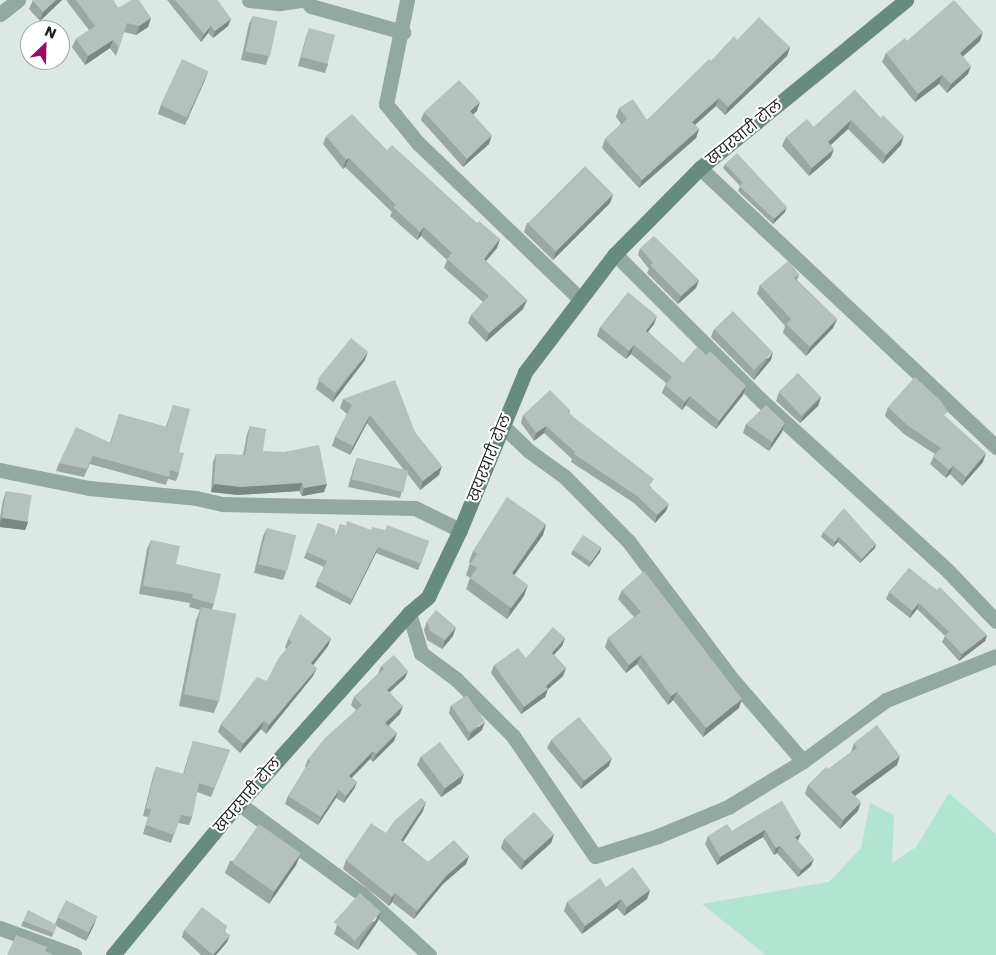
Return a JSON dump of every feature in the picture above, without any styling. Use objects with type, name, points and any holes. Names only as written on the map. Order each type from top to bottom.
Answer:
[{"type":"street","points":[[0,14],[18,0]]},
{"type":"street","points":[[250,0],[280,3],[302,0]]},
{"type":"street","points":[[306,0],[311,6],[403,32]]},
{"type":"street","points":[[407,0],[403,32],[386,104],[418,143],[580,299]]},
{"type":"street","name":"खयरघारी टोल","points":[[114,955],[238,803],[409,613],[428,597],[460,530],[525,372],[615,254],[700,168],[906,0]]},
{"type":"street","points":[[700,168],[996,447]]},
{"type":"street","points":[[615,254],[762,401],[949,572],[996,621]]},
{"type":"street","points":[[502,425],[529,451],[565,477],[628,542],[731,678],[803,762]]},
{"type":"street","points":[[0,470],[89,488],[196,498],[223,504],[415,508],[460,530]]},
{"type":"street","points":[[409,613],[421,653],[456,679],[512,736],[594,856],[658,836],[728,807],[803,762],[886,700],[996,656]]},
{"type":"street","points":[[238,803],[362,894],[429,955]]},
{"type":"street","points":[[0,928],[74,955]]},
{"type":"green space","points":[[949,793],[996,834],[996,955],[766,955],[702,904],[829,882],[861,848],[870,803],[894,815],[892,863],[916,847]]},
{"type":"building","points":[[32,0],[56,0],[43,12]]},
{"type":"building","points":[[76,0],[113,0],[118,8],[131,0],[139,0],[151,18],[139,26],[127,23],[119,48],[113,40],[88,56],[76,39],[95,26]]},
{"type":"building","points":[[175,0],[217,0],[231,19],[215,31],[211,26],[204,34]]},
{"type":"building","points":[[954,0],[983,32],[960,53],[971,66],[951,84],[942,75],[918,94],[886,53],[905,38],[907,41]]},
{"type":"building","points":[[253,16],[277,21],[270,56],[246,51]]},
{"type":"building","points":[[759,17],[790,47],[728,107],[719,98],[692,122],[699,129],[642,180],[605,139],[627,119],[619,108],[633,99],[647,120],[709,59],[711,61],[734,36],[737,40]]},
{"type":"building","points":[[309,28],[335,35],[327,64],[301,57]]},
{"type":"building","points":[[182,59],[208,71],[187,117],[160,105]]},
{"type":"building","points":[[459,80],[480,102],[470,111],[492,135],[467,159],[424,112]]},
{"type":"building","points":[[855,90],[881,118],[883,115],[904,136],[886,155],[851,120],[828,142],[834,149],[812,168],[786,137],[807,119],[814,127]]},
{"type":"building","points":[[352,114],[387,150],[392,145],[477,223],[479,221],[500,239],[484,259],[527,300],[489,333],[471,315],[489,296],[447,259],[452,253],[424,227],[420,232],[393,207],[396,205],[349,158],[346,160],[326,136]]},
{"type":"building","points":[[737,153],[787,207],[774,219],[739,186],[743,183],[725,164]]},
{"type":"building","points":[[585,166],[613,194],[556,252],[528,223]]},
{"type":"building","points":[[654,236],[699,280],[681,296],[650,265],[653,263],[640,248]]},
{"type":"building","points":[[788,261],[799,274],[794,278],[837,319],[810,347],[786,324],[791,319],[760,285]]},
{"type":"building","points":[[628,292],[657,316],[646,331],[683,363],[697,347],[706,355],[710,351],[746,386],[719,421],[690,396],[685,402],[665,385],[672,377],[634,345],[629,351],[600,327]]},
{"type":"building","points":[[733,311],[773,352],[754,370],[714,329]]},
{"type":"building","points":[[351,338],[368,352],[335,393],[318,379]]},
{"type":"building","points":[[798,373],[821,397],[802,415],[779,392]]},
{"type":"building","points":[[915,377],[941,401],[948,412],[944,415],[986,453],[966,477],[953,466],[949,470],[933,456],[941,448],[907,425],[888,407]]},
{"type":"building","points":[[395,380],[415,432],[442,466],[423,481],[370,415],[353,446],[335,437],[352,405],[343,399]]},
{"type":"building","points":[[550,390],[570,410],[567,412],[654,479],[649,486],[669,504],[657,515],[637,496],[574,454],[575,452],[546,426],[536,433],[523,415]]},
{"type":"building","points":[[173,405],[190,409],[179,452],[184,453],[179,473],[170,470],[169,477],[93,456],[87,469],[59,463],[76,427],[111,443],[119,414],[167,427]]},
{"type":"building","points":[[766,405],[785,423],[772,442],[746,424]]},
{"type":"building","points":[[250,426],[266,429],[263,451],[284,452],[319,445],[327,484],[304,488],[302,483],[241,487],[214,484],[216,454],[245,455]]},
{"type":"building","points":[[357,458],[408,471],[403,492],[352,479]]},
{"type":"building","points":[[6,491],[32,495],[27,522],[2,518]]},
{"type":"building","points":[[507,497],[546,524],[512,573],[528,585],[511,608],[470,578],[477,568],[470,564],[477,554],[473,551]]},
{"type":"building","points":[[844,508],[876,544],[862,559],[839,537],[835,542],[823,532]]},
{"type":"building","points":[[347,521],[371,530],[372,527],[385,530],[387,525],[429,541],[421,564],[378,547],[352,599],[317,581],[327,561],[306,552],[318,523],[335,529],[336,538],[340,524],[346,526]]},
{"type":"building","points":[[267,528],[296,535],[287,571],[258,564]]},
{"type":"building","points":[[583,535],[601,547],[591,562],[573,550]]},
{"type":"building","points":[[151,540],[180,546],[176,564],[221,574],[214,604],[192,598],[193,594],[143,586]]},
{"type":"building","points":[[909,568],[937,590],[940,587],[987,635],[962,654],[945,636],[949,632],[919,603],[912,611],[889,592]]},
{"type":"building","points":[[644,571],[742,699],[706,728],[677,692],[671,696],[641,655],[629,665],[608,638],[641,612],[622,590]]},
{"type":"building","points":[[201,607],[236,614],[219,701],[184,694]]},
{"type":"building","points":[[436,610],[456,627],[445,640],[430,631],[427,621]]},
{"type":"building","points":[[300,614],[331,638],[311,663],[317,668],[269,725],[264,721],[243,744],[221,724],[257,677],[267,681],[278,659],[292,642],[288,639]]},
{"type":"building","points":[[553,627],[565,638],[552,653],[566,668],[546,686],[548,689],[524,707],[494,665],[518,648],[526,658]]},
{"type":"building","points":[[394,655],[408,671],[387,690],[403,706],[385,723],[397,733],[376,754],[373,751],[349,776],[357,782],[346,796],[339,790],[321,817],[288,796],[310,761],[308,759],[325,738],[362,705],[354,697],[384,669],[381,666]]},
{"type":"building","points":[[467,695],[485,722],[469,732],[451,706]]},
{"type":"building","points":[[579,717],[612,758],[584,781],[551,740]]},
{"type":"building","points":[[877,725],[900,756],[851,792],[861,802],[843,820],[808,785],[826,767],[828,769],[857,748],[854,743]]},
{"type":"building","points":[[193,741],[230,750],[214,788],[199,783],[192,817],[181,815],[174,835],[146,825],[151,809],[146,808],[156,767],[184,774]]},
{"type":"building","points":[[440,742],[464,774],[445,788],[421,756]]},
{"type":"building","points":[[421,798],[426,802],[401,840],[428,862],[454,840],[469,856],[446,876],[417,911],[395,893],[392,897],[346,860],[371,823],[386,833],[395,820]]},
{"type":"building","points":[[782,801],[801,833],[795,837],[814,859],[801,870],[780,846],[776,848],[765,830],[720,857],[708,836],[727,824],[732,831]]},
{"type":"building","points":[[534,812],[554,834],[524,861],[504,839]]},
{"type":"building","points":[[259,824],[301,853],[274,892],[232,863]]},
{"type":"building","points":[[633,867],[650,890],[627,907],[621,899],[585,926],[567,902],[600,878],[606,887]]},
{"type":"building","points":[[360,893],[381,912],[355,941],[334,922]]},
{"type":"building","points":[[66,900],[97,916],[89,933],[57,917]]},
{"type":"building","points":[[202,907],[227,926],[224,931],[230,935],[213,955],[184,930]]},
{"type":"building","points":[[28,910],[57,925],[54,933],[23,921]]},
{"type":"building","points":[[16,935],[47,947],[45,951],[54,955],[7,955]]}]
